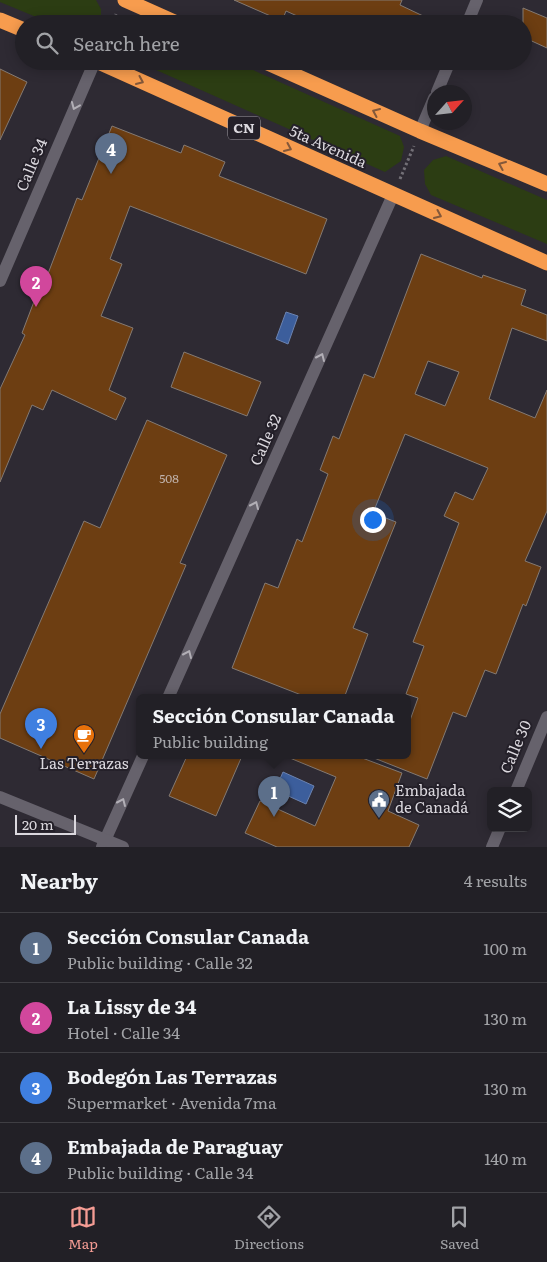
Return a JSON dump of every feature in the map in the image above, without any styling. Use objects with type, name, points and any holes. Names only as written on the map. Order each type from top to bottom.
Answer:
[{"type":"highway","points":[[125,0],[159,15]]},
{"type":"highway","points":[[0,20],[15,26]]},
{"type":"highway","name":"5ta Avenida","points":[[115,70],[547,263]]},
{"type":"highway","points":[[283,70],[420,131],[547,184]]},
{"type":"street","points":[[471,15],[477,0]]},
{"type":"street","name":"Calle 34","points":[[0,281],[91,70]]},
{"type":"street","points":[[440,85],[446,70]]},
{"type":"street","points":[[420,131],[427,114]]},
{"type":"street","name":"Calle 32","points":[[170,694],[393,195]]},
{"type":"street","name":"Calle 30","points":[[518,787],[547,717]]},
{"type":"street","points":[[104,843],[142,759]]},
{"type":"street","points":[[0,797],[104,843],[123,847]]},
{"type":"street","points":[[492,847],[498,832]]},
{"type":"path","points":[[393,195],[420,131]]},
{"type":"green space","points":[[0,0],[96,0],[101,9],[101,15],[31,15],[0,2]]},
{"type":"green space","points":[[156,70],[253,70],[400,136],[404,147],[401,161],[385,172]]},
{"type":"green space","points":[[446,156],[547,200],[547,244],[431,195],[425,184],[424,170],[433,160]]},
{"type":"water","points":[[286,312],[298,316],[288,344],[276,339]]},
{"type":"water","points":[[283,772],[314,786],[306,804],[275,790]]},
{"type":"building","points":[[234,0],[402,0],[400,5],[421,15],[295,15],[286,11],[284,15],[268,15]]},
{"type":"building","points":[[523,8],[547,18],[547,48],[532,41],[532,15],[523,15]]},
{"type":"building","points":[[0,69],[27,82],[0,140]]},
{"type":"building","points":[[112,126],[181,153],[184,145],[225,162],[219,176],[327,219],[306,274],[130,206],[110,259],[122,264],[101,316],[133,328],[109,390],[126,398],[116,420],[52,390],[43,410],[32,405],[0,482],[0,389],[25,335],[22,333],[38,291],[41,292],[77,198],[82,200]]},
{"type":"building","points":[[421,254],[482,278],[483,275],[526,290],[521,305],[547,315],[547,341],[512,328],[489,399],[535,418],[547,390],[547,511],[525,561],[541,567],[526,606],[523,604],[496,674],[485,670],[466,717],[453,712],[427,779],[377,759],[411,759],[411,718],[418,698],[411,694],[406,694],[424,646],[413,642],[459,523],[444,516],[455,492],[473,500],[488,468],[405,434],[373,513],[396,522],[353,628],[368,634],[346,694],[299,694],[232,668],[265,583],[278,588],[297,539],[302,542],[328,474],[320,470],[333,436],[339,439],[364,374],[374,378]],"holes":[[[428,361],[459,372],[445,406],[415,394]]]},
{"type":"building","points":[[184,352],[261,382],[247,416],[171,387]]},
{"type":"building","points":[[147,420],[227,455],[180,563],[186,565],[94,779],[0,738],[0,714],[84,521],[100,528]]},
{"type":"building","points":[[186,759],[241,759],[216,816],[169,796]]},
{"type":"building","points":[[292,759],[365,759],[402,773],[388,811],[419,825],[409,847],[277,847],[245,833],[260,801],[315,826],[336,777]]},
{"type":"place","name":"Embajada de Paraguay","points":[[111,174]]},
{"type":"place","name":"La Lissy de 34","points":[[36,307]]},
{"type":"place","name":"Bodegón Las Terrazas","points":[[41,749]]},
{"type":"place","name":"Las Terrazas","points":[[84,754]]},
{"type":"place","name":"Sección Consular Canada","points":[[274,817]]},
{"type":"place","name":"Embajada de Canadá","points":[[379,819]]}]
